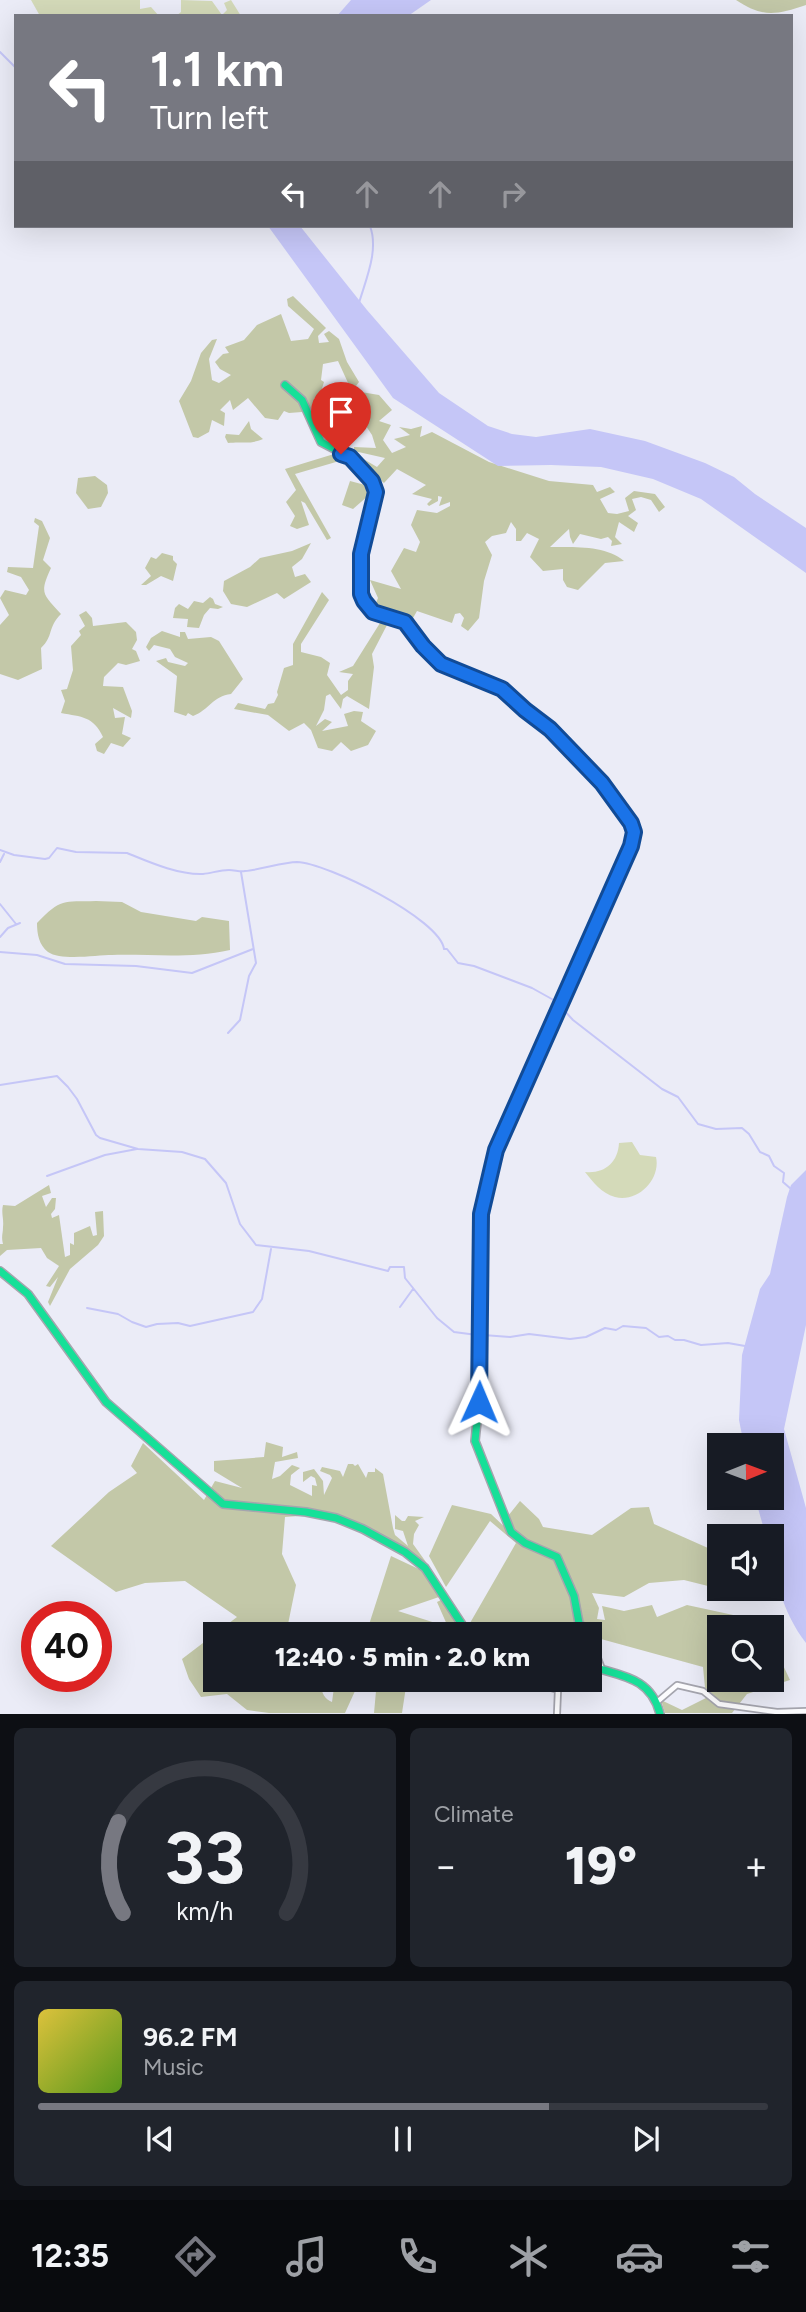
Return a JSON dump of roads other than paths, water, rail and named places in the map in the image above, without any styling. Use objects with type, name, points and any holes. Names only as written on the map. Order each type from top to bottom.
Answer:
[{"type":"street","points":[[285,385],[302,400],[314,432],[321,442],[350,457],[375,486],[360,570],[361,594],[373,612],[405,622],[441,664],[502,689],[550,729],[602,783],[631,823],[634,832],[631,846],[496,1150],[481,1214],[481,1342],[475,1441],[511,1532],[525,1543],[557,1557],[574,1596],[579,1622]]},
{"type":"street","points":[[0,1271],[28,1294],[106,1402],[223,1504],[316,1514],[336,1518],[371,1533],[405,1552],[425,1568],[460,1622]]},
{"type":"street","points":[[602,1670],[639,1681],[657,1702],[660,1713]]},
{"type":"street","points":[[657,1702],[677,1685],[703,1690],[719,1704],[777,1712],[806,1712]]},
{"type":"street","points":[[557,1713],[558,1692]]},
{"type":"water","points":[[351,0],[431,0],[411,14],[339,14]]},
{"type":"water","points":[[269,228],[302,228],[367,310],[439,393],[488,426],[512,434],[536,437],[590,429],[645,441],[705,463],[734,477],[806,528],[806,573],[701,499],[653,479],[601,467],[498,466],[393,398]]},
{"type":"water","points":[[806,1170],[806,1325],[784,1429],[806,1508],[806,1643],[783,1601],[784,1524],[763,1524],[758,1510],[784,1510],[784,1433],[742,1433],[739,1420],[742,1355],[760,1289],[770,1274],[791,1185]]},
{"type":"waterway","points":[[0,52],[14,66]]},
{"type":"waterway","points":[[359,303],[372,255],[370,228]]},
{"type":"waterway","points":[[0,850],[14,855],[45,859],[57,848],[76,852],[127,853],[164,867],[193,874],[243,871],[291,862],[312,865],[356,882],[404,909],[424,923],[458,963],[474,966],[532,988],[559,1003]]},
{"type":"waterway","points":[[0,862],[4,854]]},
{"type":"waterway","points":[[228,1033],[240,1020],[249,976],[256,963],[241,872]]},
{"type":"waterway","points":[[0,904],[16,924]]},
{"type":"waterway","points":[[0,937],[8,928],[20,923]]},
{"type":"waterway","points":[[0,952],[37,955],[65,964],[136,966],[192,973],[253,949]]},
{"type":"waterway","points":[[562,1008],[573,1020],[662,1089],[678,1097],[698,1124],[716,1129],[742,1128],[760,1152],[769,1156],[774,1166],[784,1173],[783,1182],[791,1189]]},
{"type":"waterway","points":[[0,1085],[57,1076],[77,1099],[100,1138],[138,1149],[182,1152],[205,1159],[226,1183],[240,1224],[256,1245],[309,1251],[388,1271],[390,1267],[404,1267],[405,1278],[437,1318],[454,1332],[477,1335]]},
{"type":"waterway","points":[[47,1176],[105,1155],[137,1149]]},
{"type":"waterway","points":[[87,1308],[118,1314],[146,1327],[178,1323],[190,1326],[253,1312],[262,1299],[271,1249]]},
{"type":"waterway","points":[[400,1307],[413,1289]]},
{"type":"waterway","points":[[483,1335],[510,1337],[529,1334],[570,1339],[586,1337],[605,1328],[616,1330],[623,1326],[646,1328],[659,1337],[668,1336],[701,1345],[728,1343],[745,1346]]}]
